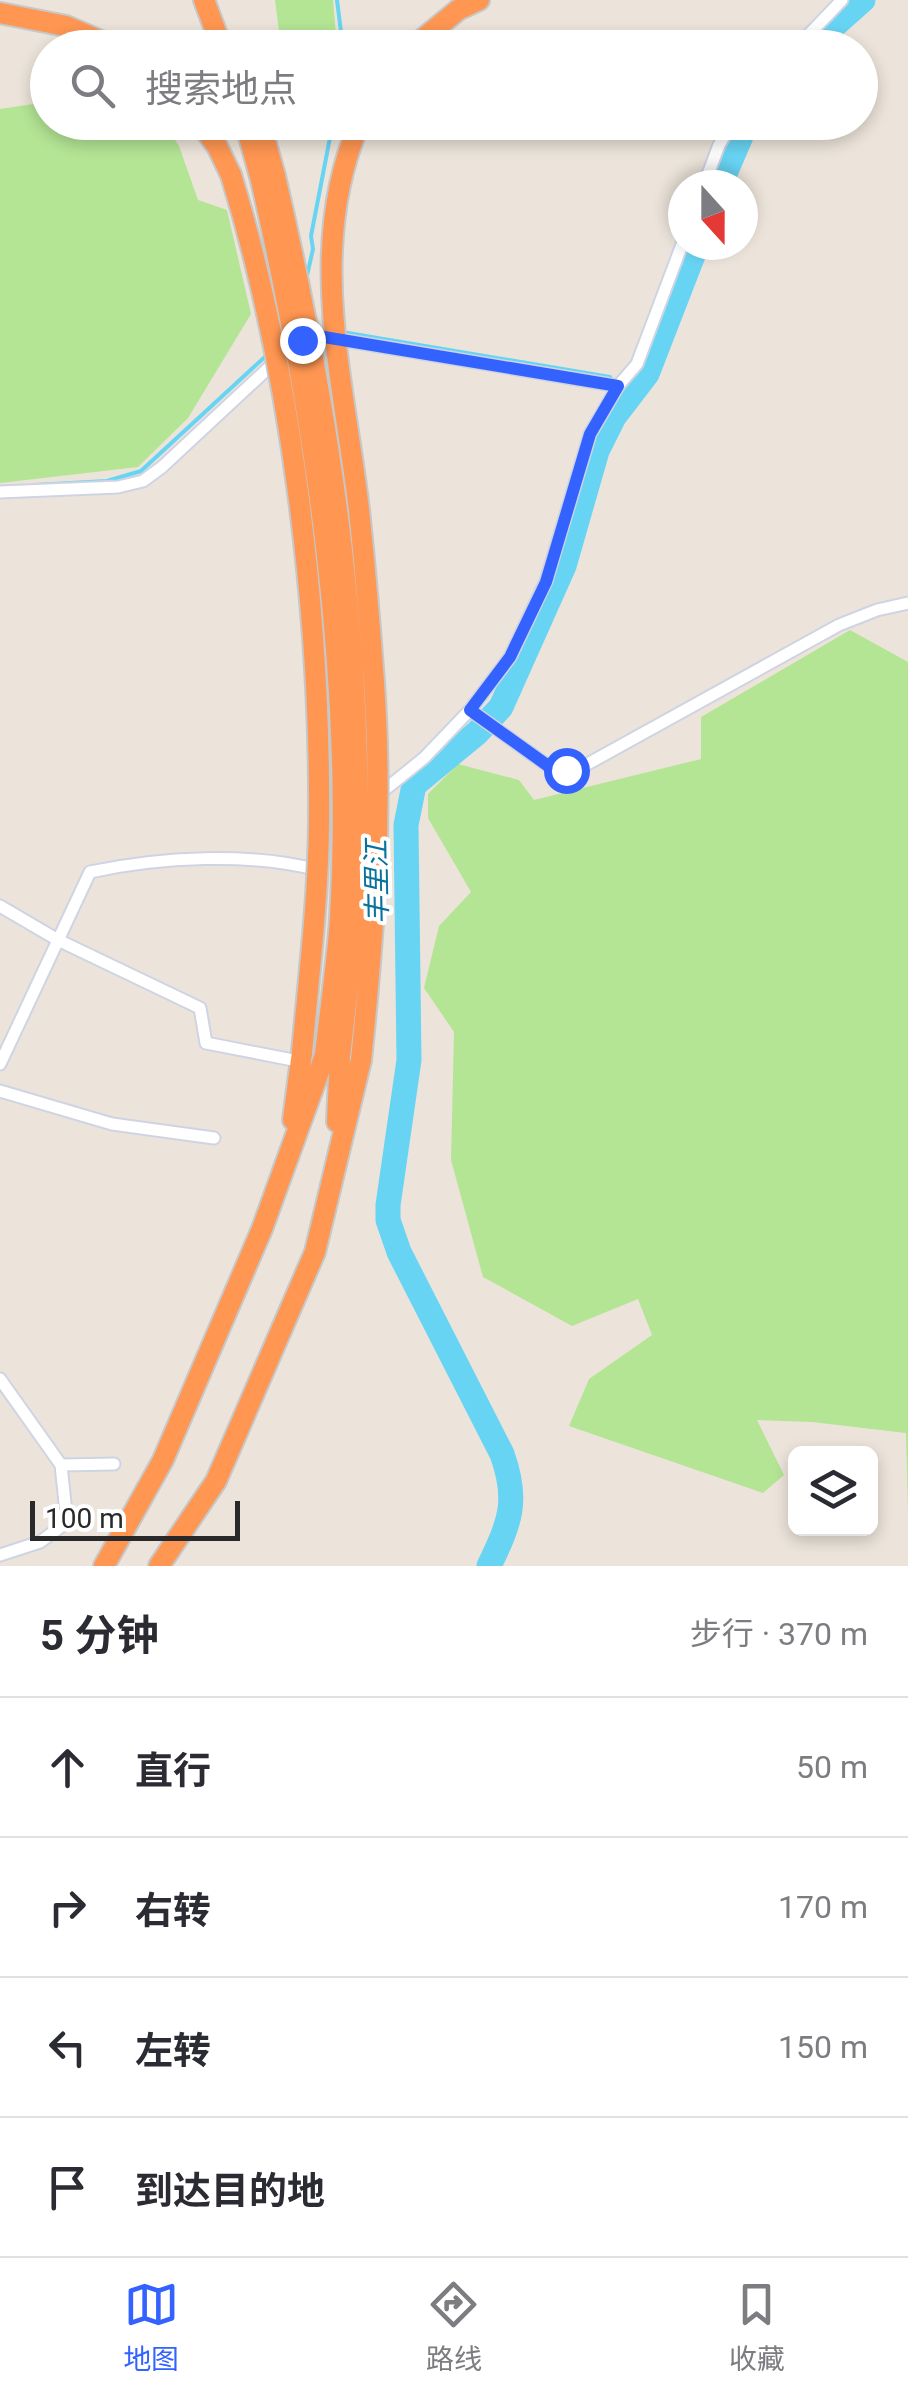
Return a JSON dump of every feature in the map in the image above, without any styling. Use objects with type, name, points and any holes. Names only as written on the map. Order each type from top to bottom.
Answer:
[{"type":"highway","points":[[204,0],[215,30]]},
{"type":"highway","points":[[219,0],[230,30]]},
{"type":"highway","points":[[434,30],[458,10],[479,0]]},
{"type":"highway","points":[[0,12],[75,30]]},
{"type":"highway","points":[[213,140],[230,175],[262,292],[285,412],[309,618],[319,825],[315,919],[287,1162]]},
{"type":"highway","points":[[252,140],[268,178]]},
{"type":"highway","points":[[159,1566],[216,1481],[315,1252],[335,1179],[342,1057],[339,736],[332,614],[320,488],[263,140]]},
{"type":"highway","points":[[104,1566],[163,1460],[287,1162],[342,1057],[376,921],[374,687],[359,509],[336,360],[331,247],[336,204],[352,140]]},
{"type":"street","points":[[813,30],[842,0]]},
{"type":"street","points":[[710,170],[722,140]]},
{"type":"street","points":[[332,838],[473,712],[510,657],[546,582],[590,434],[618,386],[637,364],[676,260]]},
{"type":"street","points":[[0,492],[118,487],[143,481],[290,348],[318,336],[618,386]]},
{"type":"street","points":[[473,712],[551,768],[582,767],[839,625],[908,603]]},
{"type":"street","points":[[0,1064],[90,872],[233,857],[287,862],[318,870]]},
{"type":"street","points":[[0,906],[58,940],[200,1008],[206,1042],[298,1056]]},
{"type":"street","points":[[0,1092],[112,1124],[214,1138]]},
{"type":"street","points":[[0,1379],[61,1465],[67,1522],[40,1542],[0,1556]]},
{"type":"street","points":[[61,1465],[114,1464]]},
{"type":"green space","points":[[275,0],[333,0],[336,30],[279,30]]},
{"type":"green space","points":[[30,105],[30,140],[175,140],[198,200],[227,210],[251,314],[188,418],[138,467],[0,483],[0,109]]},
{"type":"green space","points":[[850,630],[908,662],[908,1513],[906,1433],[757,1420],[784,1475],[763,1493],[569,1426],[589,1379],[652,1335],[638,1299],[572,1326],[483,1277],[451,1160],[454,1032],[424,988],[439,926],[471,892],[428,818],[428,794],[458,764],[519,780],[534,800],[701,759],[701,717]]},
{"type":"waterway","points":[[337,0],[341,30]]},
{"type":"waterway","name":"丰里江","points":[[829,30],[863,0]]},
{"type":"waterway","points":[[306,280],[330,140]]},
{"type":"waterway","name":"丰里江","points":[[726,170],[739,140]]},
{"type":"waterway","name":"丰里江","points":[[489,1566],[510,1511],[507,1471],[502,1454],[399,1252],[388,1220],[409,1060],[406,825],[414,785],[477,733],[501,707],[564,566],[597,451],[614,417],[647,374],[691,260]]},
{"type":"waterway","points":[[342,332],[610,377]]},
{"type":"waterway","points":[[35,485],[107,481],[141,471],[268,354]]},
{"type":"route","points":[[302,340],[318,336],[618,386],[590,434],[546,582],[510,657],[470,710],[551,768],[566,770]]}]
